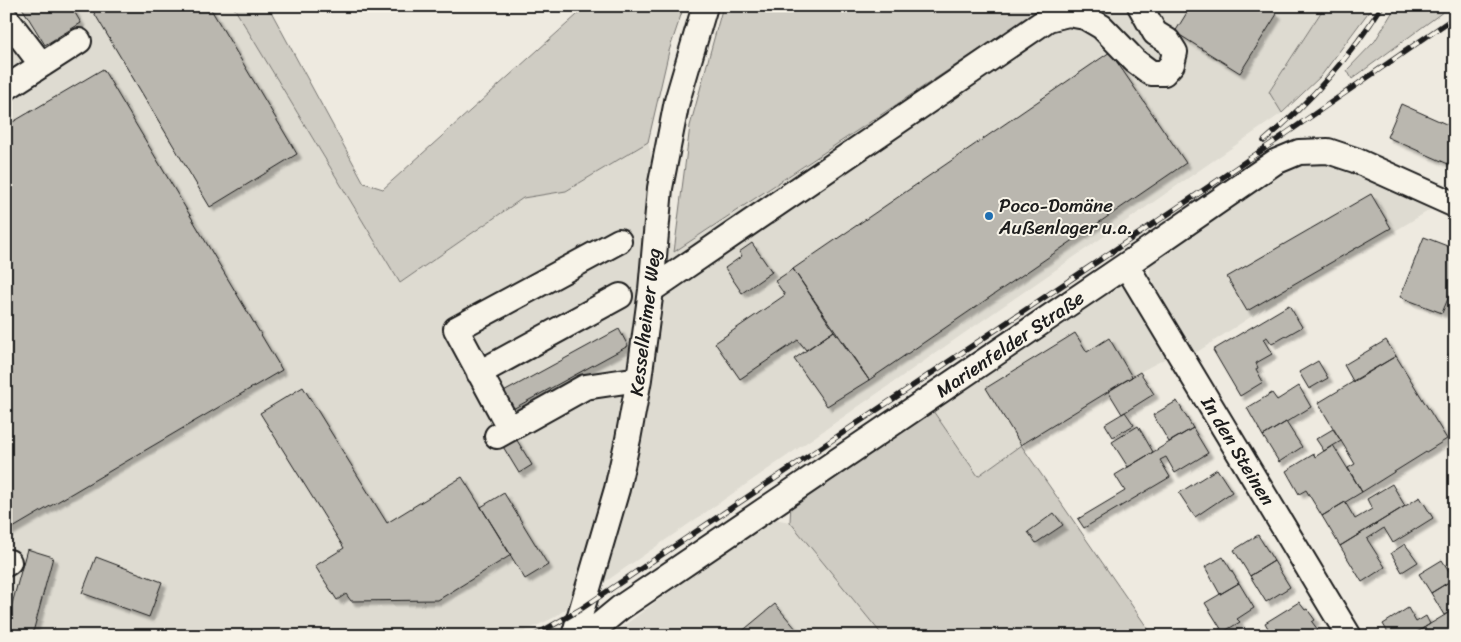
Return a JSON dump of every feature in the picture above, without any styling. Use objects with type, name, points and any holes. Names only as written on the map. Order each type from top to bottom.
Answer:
[{"type":"street","name":"Kesselheimer Weg","points":[[574,636],[616,489],[628,439],[639,379],[651,290],[660,188],[677,101],[705,6]]},
{"type":"street","points":[[651,290],[1048,19],[1068,14],[1085,17],[1102,27],[1135,61],[1151,73],[1164,73],[1172,64],[1175,52],[1168,41],[1155,33],[1140,6]]},
{"type":"street","points":[[6,18],[42,64]]},
{"type":"street","points":[[6,88],[79,41]]},
{"type":"street","name":"Marienfelder Straße","points":[[586,636],[620,608],[1126,266],[1275,162],[1299,152],[1328,151],[1355,160],[1455,205]]},
{"type":"street","points":[[618,241],[456,329],[479,373],[503,432],[585,387],[639,379]]},
{"type":"street","name":"In den Steinen","points":[[1126,266],[1349,636]]},
{"type":"street","points":[[479,373],[620,296]]},
{"type":"shaded area","points":[[6,6],[233,6],[400,283],[523,198],[566,191],[648,142],[674,252],[1045,6],[1325,6],[1269,91],[1282,113],[553,618],[515,636],[6,636]]},
{"type":"shaded area","points":[[233,6],[268,6],[364,183],[383,189],[587,6],[684,6],[669,51],[648,142],[566,191],[523,198],[400,283]]},
{"type":"shaded area","points":[[723,6],[1045,6],[674,252],[690,126]]},
{"type":"shaded area","points":[[1325,6],[1373,6],[1321,76],[1282,113],[1269,92]]},
{"type":"shaded area","points":[[1396,6],[1451,6],[1352,79],[1347,70],[1375,41]]},
{"type":"shaded area","points":[[1321,163],[1369,178],[1435,207],[1249,318],[1194,354],[1150,278],[1150,261],[1287,168]]},
{"type":"shaded area","points":[[1126,284],[1172,355],[1140,372],[1021,445],[978,476],[933,411],[1112,285]]},
{"type":"shaded area","points":[[933,411],[978,476],[1021,445],[1153,636],[883,636],[790,522],[791,503]]},
{"type":"shaded area","points":[[775,519],[790,522],[883,636],[610,636],[764,521]]},
{"type":"building","points":[[21,6],[71,6],[81,23],[45,45]]},
{"type":"building","points":[[90,6],[209,6],[297,154],[210,207]]},
{"type":"building","points":[[1191,6],[1265,6],[1277,14],[1240,73],[1175,32]]},
{"type":"building","name":"Poco-Domäne Außenlager u.a.","points":[[1110,52],[1186,163],[869,380],[793,269]]},
{"type":"building","points":[[103,69],[282,370],[6,532],[6,126]]},
{"type":"building","points":[[1401,104],[1455,128],[1455,167],[1387,137]]},
{"type":"building","points":[[1371,194],[1391,228],[1247,311],[1227,277]]},
{"type":"building","points":[[1424,237],[1455,249],[1455,282],[1442,313],[1400,297]]},
{"type":"building","points":[[752,243],[772,272],[742,293],[725,268],[742,256],[739,252]]},
{"type":"building","points":[[793,269],[834,331],[806,350],[798,340],[740,379],[715,343],[785,295],[775,281]]},
{"type":"building","points":[[1289,305],[1302,327],[1272,344],[1267,337],[1263,339],[1272,354],[1256,363],[1258,368],[1256,369],[1263,382],[1240,396],[1213,350]]},
{"type":"building","points":[[619,329],[628,346],[509,411],[500,394]]},
{"type":"building","points":[[834,331],[869,380],[827,406],[794,359]]},
{"type":"building","points":[[1075,333],[1087,352],[1109,338],[1132,377],[1021,445],[986,388]]},
{"type":"building","points":[[1386,340],[1396,356],[1353,381],[1344,365]]},
{"type":"building","points":[[1455,342],[1455,359],[1448,356]]},
{"type":"building","points":[[1396,356],[1447,439],[1362,492],[1348,468],[1355,464],[1318,403]]},
{"type":"building","points":[[1318,361],[1328,378],[1309,389],[1299,372]]},
{"type":"building","points":[[1140,372],[1154,394],[1122,414],[1108,391]]},
{"type":"building","points":[[1299,386],[1311,407],[1263,436],[1247,408],[1272,393],[1277,400]]},
{"type":"building","points":[[303,387],[387,523],[462,477],[511,555],[438,600],[351,601],[346,594],[337,600],[315,566],[344,548],[260,413]]},
{"type":"building","points":[[1177,401],[1193,428],[1169,442],[1153,415]]},
{"type":"building","points":[[1125,412],[1134,425],[1113,437],[1105,424]]},
{"type":"building","points":[[1286,422],[1302,447],[1279,462],[1263,436]]},
{"type":"building","points":[[1138,426],[1153,452],[1128,467],[1112,442]]},
{"type":"building","points":[[1193,428],[1208,453],[1175,473],[1166,457],[1160,460],[1170,477],[1084,528],[1078,519],[1125,491],[1115,475]]},
{"type":"building","points":[[1333,429],[1341,441],[1324,451],[1316,439]]},
{"type":"building","points":[[515,437],[532,465],[519,473],[502,445]]},
{"type":"building","points":[[1333,445],[1362,492],[1322,516],[1306,490],[1299,494],[1286,471],[1314,454],[1315,457]]},
{"type":"building","points":[[1217,469],[1232,492],[1195,517],[1179,493]]},
{"type":"building","points":[[1392,484],[1405,506],[1340,546],[1322,516],[1345,502],[1355,519],[1372,509],[1367,499]]},
{"type":"building","points":[[504,493],[548,565],[525,579],[481,507]]},
{"type":"building","points":[[1420,497],[1433,518],[1393,543],[1384,528],[1367,539],[1385,567],[1362,582],[1340,546]]},
{"type":"building","points":[[1054,513],[1063,525],[1036,543],[1028,532]]},
{"type":"building","points":[[1258,535],[1274,561],[1250,576],[1234,550]]},
{"type":"building","points":[[1405,544],[1418,562],[1402,572],[1391,553]]},
{"type":"building","points":[[27,549],[53,557],[32,636],[6,636],[6,626]]},
{"type":"building","points":[[96,557],[162,582],[149,617],[82,593]]},
{"type":"building","points":[[1223,557],[1239,583],[1220,594],[1205,567]]},
{"type":"building","points":[[1442,560],[1454,579],[1431,593],[1419,574]]},
{"type":"building","points":[[1274,561],[1290,587],[1266,602],[1250,576]]},
{"type":"building","points":[[1455,578],[1455,609],[1444,615],[1431,593]]},
{"type":"building","points":[[1239,583],[1254,608],[1237,619],[1240,622],[1223,632],[1205,603]]},
{"type":"building","points":[[1299,602],[1315,620],[1312,622],[1318,630],[1309,636],[1268,636],[1269,630],[1265,623]]},
{"type":"building","points":[[775,604],[802,636],[742,636],[740,633]]},
{"type":"building","points":[[1408,608],[1416,622],[1426,616],[1430,624],[1411,636],[1390,636],[1383,624]]},
{"type":"building","points":[[1455,609],[1455,636],[1411,636],[1430,624]]},
{"type":"railway","points":[[1264,141],[1313,95],[1343,61],[1382,6]]},
{"type":"railway","points":[[534,636],[581,609],[1223,177],[1455,17]]},
{"type":"place","name":"Poco-Domäne Außenlager u.a.","points":[[989,216]]}]
